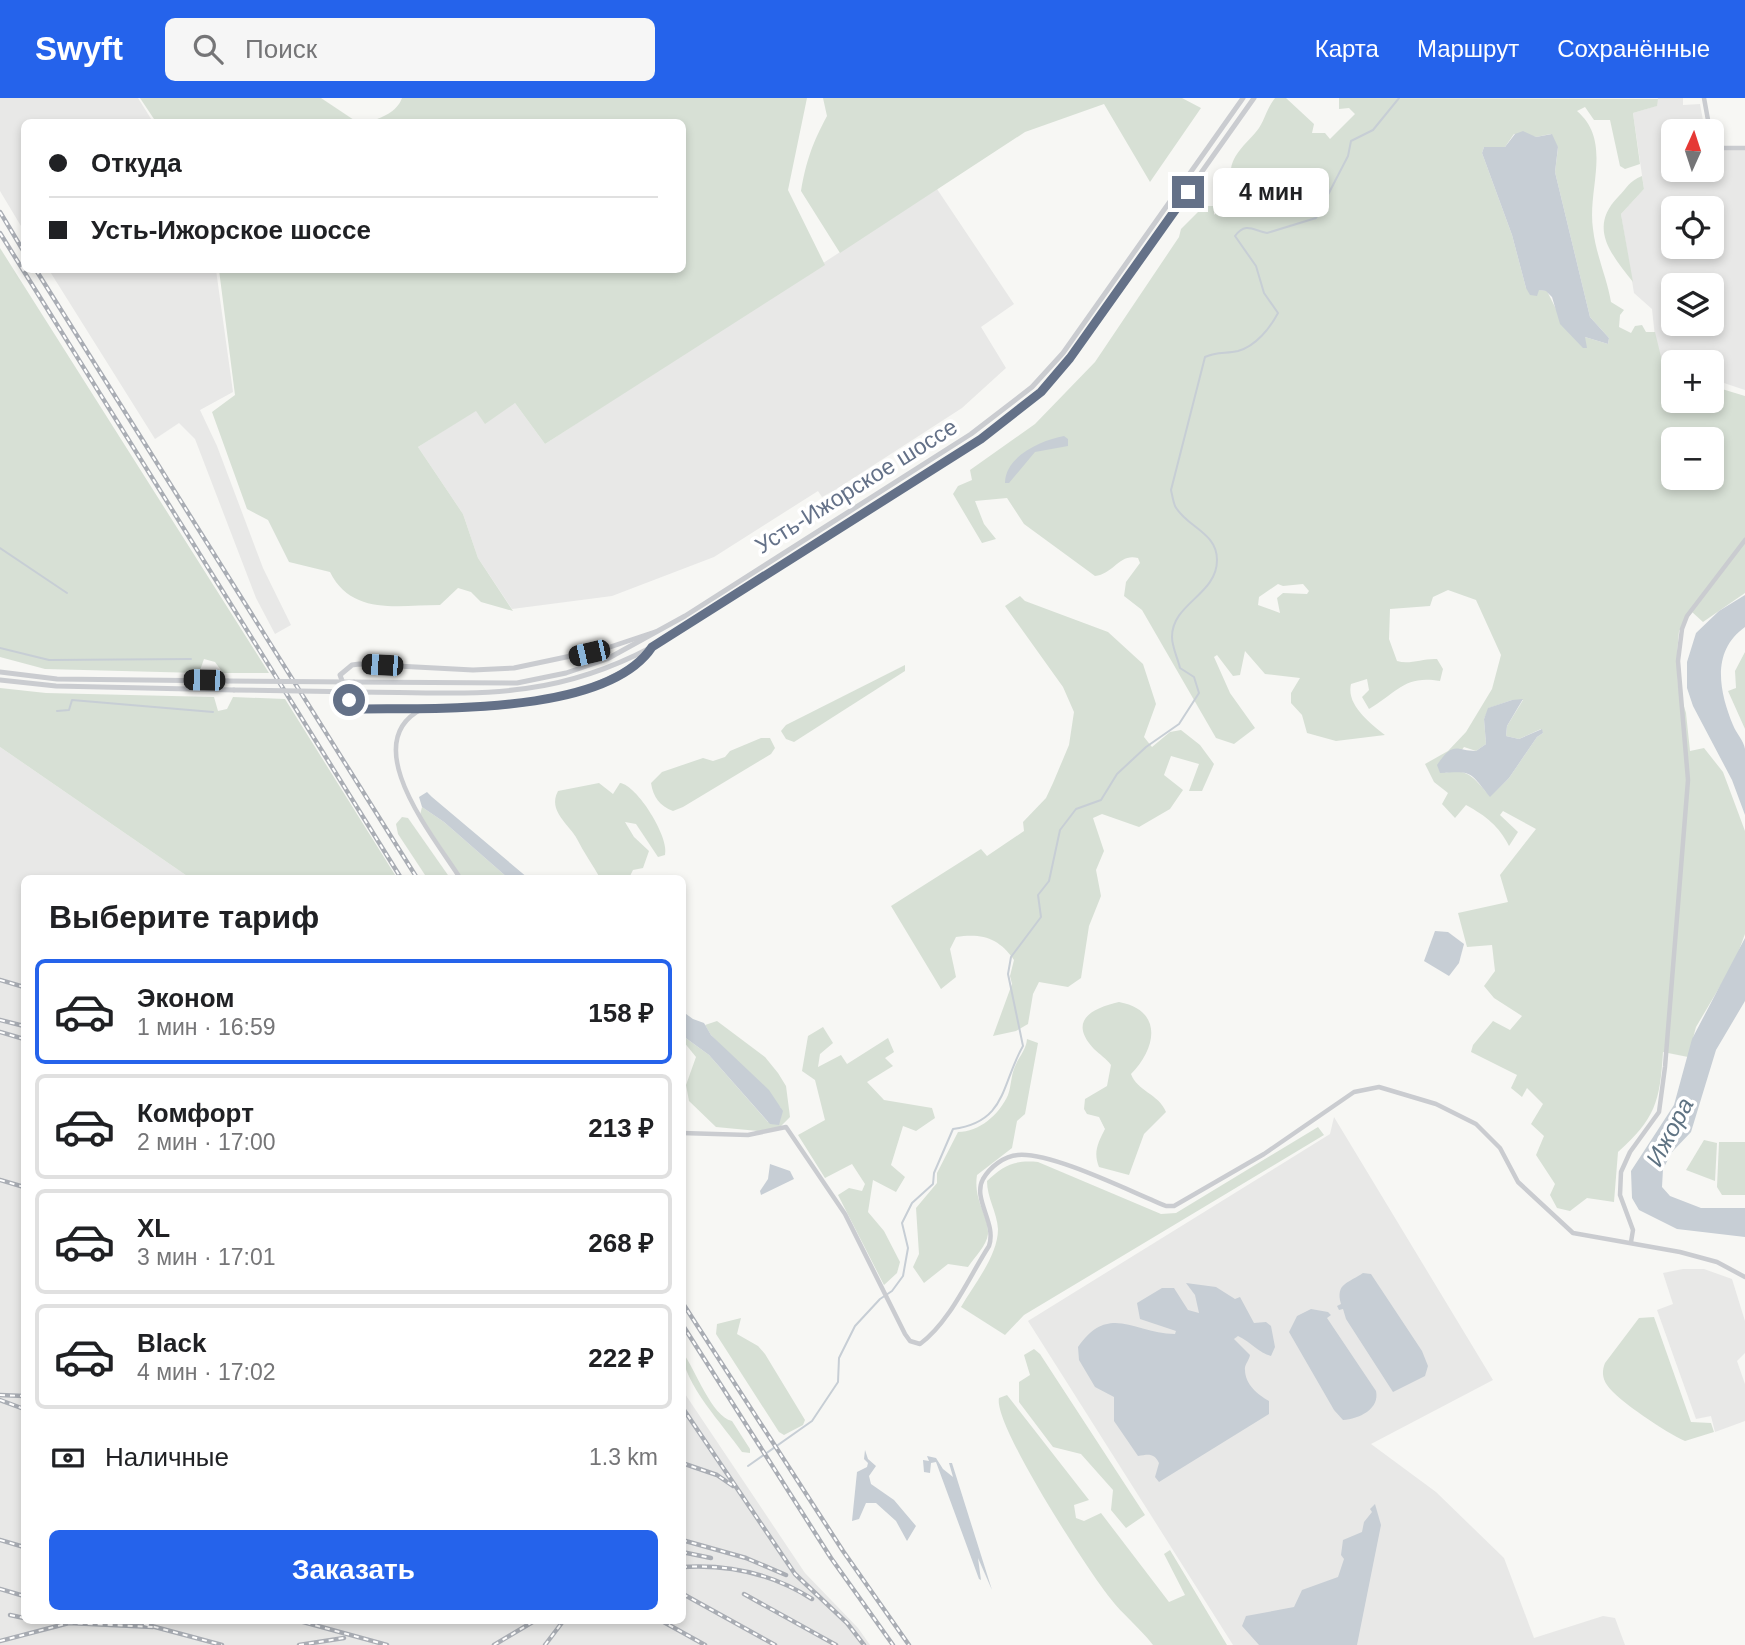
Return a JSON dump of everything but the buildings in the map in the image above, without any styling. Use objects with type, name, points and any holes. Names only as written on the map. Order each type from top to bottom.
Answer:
[{"type":"street","name":"Усть-Ижорское шоссе","points":[[0,672],[57,679],[478,684],[540,679],[607,659],[659,632],[971,434],[1032,387],[1092,314],[1243,98]]},
{"type":"street","name":"Усть-Ижорское шоссе","points":[[0,680],[56,686],[472,694],[533,690],[594,675],[652,647],[981,439],[1041,392],[1107,308],[1254,98]]},
{"type":"street","points":[[1704,98],[1708,119]]},
{"type":"street","points":[[1724,148],[1745,148]]},
{"type":"street","points":[[1632,1242],[1633,1230],[1620,1195],[1621,1171],[1630,1152],[1658,1112],[1673,980],[1688,780],[1678,661],[1682,629],[1687,616],[1745,540]]},
{"type":"street","points":[[652,647],[645,659],[598,684],[556,698],[511,705],[392,709],[356,707],[349,700],[342,671],[359,664],[472,670],[514,668],[604,649],[659,632]]},
{"type":"street","points":[[401,724],[423,708]]},
{"type":"street","points":[[392,709],[398,714],[401,724],[395,746],[399,774],[416,810],[458,875]]},
{"type":"street","points":[[686,1133],[748,1135],[786,1127],[845,1214],[910,1341],[920,1344],[929,1338],[989,1246],[993,1235],[980,1194],[982,1180],[1004,1158],[1031,1156],[1051,1161],[1166,1206],[1174,1206],[1265,1154],[1354,1092],[1373,1087],[1436,1104],[1476,1124],[1500,1148],[1518,1182],[1573,1233],[1632,1242],[1717,1262],[1745,1277]]},
{"type":"shaded area","points":[[0,98],[138,98],[151,119],[21,119],[21,226],[0,191]]},
{"type":"shaded area","points":[[140,98],[321,98],[352,119],[154,119]]},
{"type":"shaded area","points":[[402,98],[807,98],[788,190],[825,265],[545,444],[515,403],[485,424],[476,411],[418,447],[463,514],[478,558],[513,611],[481,602],[471,592],[458,588],[440,605],[393,606],[363,602],[339,586],[330,572],[289,562],[268,520],[247,509],[212,412],[235,395],[219,273],[686,273],[686,119],[376,119],[393,111]]},
{"type":"shaded area","points":[[823,98],[1182,98],[1201,108],[1150,182],[1104,104],[1025,132],[840,253],[801,191],[811,152],[827,116]]},
{"type":"shaded area","points":[[1275,98],[1286,98],[1314,124],[1312,133],[1325,133],[1330,139],[1355,114],[1349,108],[1339,109],[1339,98],[1658,99],[1657,106],[1633,113],[1640,164],[1625,169],[1620,166],[1610,120],[1594,120],[1585,107],[1577,111],[1588,123],[1594,137],[1596,167],[1593,229],[1611,302],[1624,310],[1620,315],[1619,327],[1631,333],[1635,326],[1642,325],[1646,332],[1655,332],[1661,357],[1661,413],[1724,413],[1724,390],[1745,396],[1745,593],[1703,622],[1692,612],[1679,631],[1677,654],[1678,687],[1686,713],[1690,751],[1704,748],[1723,772],[1745,831],[1745,934],[1735,961],[1696,1027],[1688,1057],[1663,1052],[1660,1084],[1653,1108],[1648,1119],[1618,1152],[1614,1202],[1587,1198],[1570,1211],[1557,1208],[1550,1195],[1555,1184],[1536,1155],[1544,1136],[1531,1124],[1543,1104],[1527,1088],[1522,1097],[1511,1088],[1517,1075],[1471,1052],[1473,1045],[1493,1021],[1510,1030],[1522,1016],[1494,998],[1484,986],[1495,971],[1492,945],[1467,947],[1458,913],[1508,902],[1500,875],[1536,829],[1503,811],[1500,815],[1518,832],[1509,846],[1491,822],[1466,805],[1455,818],[1442,804],[1448,793],[1434,782],[1425,764],[1448,751],[1466,732],[1492,689],[1501,655],[1476,600],[1448,590],[1433,597],[1430,606],[1390,609],[1389,639],[1397,661],[1437,659],[1443,669],[1440,681],[1418,680],[1409,683],[1369,709],[1362,697],[1369,690],[1367,679],[1351,684],[1350,692],[1356,706],[1366,719],[1385,735],[1336,741],[1307,733],[1302,715],[1291,703],[1291,693],[1300,678],[1265,674],[1245,651],[1240,675],[1233,676],[1217,655],[1214,657],[1230,693],[1255,728],[1234,744],[1216,738],[1142,610],[1124,596],[1126,582],[1140,563],[1138,558],[1126,558],[1107,572],[1095,576],[1024,524],[1007,498],[975,501],[984,524],[996,539],[982,543],[953,494],[958,486],[972,480],[970,470],[1035,424],[1095,362],[1179,237],[1181,229],[1204,206],[1214,206],[1214,215],[1233,200],[1242,199],[1242,184],[1231,175],[1231,168],[1240,149],[1259,128]],"holes":[[[1514,134],[1536,137],[1551,134],[1558,148],[1555,172],[1590,317],[1609,338],[1608,344],[1585,337],[1556,309],[1547,291],[1526,288],[1512,235],[1482,153],[1484,147],[1505,147]],[[1278,584],[1303,584],[1309,591],[1307,594],[1283,593],[1277,598],[1280,613],[1258,605],[1259,597]],[[1512,700],[1523,700],[1507,726],[1506,736],[1519,739],[1541,729],[1543,733],[1537,737],[1509,778],[1490,796],[1466,773],[1445,773],[1464,747],[1476,751],[1486,744],[1484,719],[1489,708]]]},
{"type":"shaded area","points":[[1658,98],[1683,98],[1683,105],[1700,104],[1703,119],[1661,119],[1661,182],[1724,182],[1724,150],[1745,150],[1745,390],[1724,383],[1724,350],[1661,350],[1661,358],[1657,356],[1652,309],[1634,293],[1621,214],[1644,189],[1633,113],[1656,106]]},
{"type":"shaded area","points":[[1642,176],[1644,189],[1621,214],[1633,282],[1611,251],[1604,230],[1609,208],[1631,182]]},
{"type":"shaded area","points":[[937,189],[1014,304],[981,327],[1006,368],[962,408],[835,490],[822,497],[818,491],[714,557],[612,596],[512,609],[478,558],[463,514],[418,447],[476,410],[515,403],[545,444]]},
{"type":"shaded area","points":[[0,248],[269,673],[223,673],[215,662],[204,659],[199,673],[45,669],[0,657]]},
{"type":"shaded area","points":[[51,273],[216,273],[233,392],[200,410],[217,446],[263,568],[291,625],[275,634],[256,598],[195,439],[179,423],[155,439]]},
{"type":"shaded area","points":[[1020,596],[1025,601],[1108,632],[1143,664],[1156,704],[1144,737],[1152,747],[1170,732],[1181,730],[1200,745],[1214,764],[1202,791],[1189,791],[1199,764],[1171,756],[1164,775],[1183,790],[1170,809],[1139,827],[1102,814],[1093,818],[1104,851],[1096,870],[1101,896],[1089,926],[1081,978],[1068,987],[1039,982],[1033,994],[1028,1024],[1016,1031],[993,1036],[1012,984],[1010,976],[1014,960],[1002,947],[989,939],[956,937],[950,949],[956,977],[941,989],[891,906],[981,849],[987,856],[1024,831],[1023,822],[1046,798],[1069,745],[1074,712],[1063,687],[1005,606]]},
{"type":"shaded area","points":[[1745,652],[1745,729],[1728,691],[1736,688],[1735,671]]},
{"type":"shaded area","points":[[905,665],[905,671],[794,742],[786,739],[781,731],[786,725]]},
{"type":"shaded area","points":[[0,688],[46,693],[214,697],[218,711],[227,709],[233,697],[285,699],[395,875],[186,875],[0,747]]},
{"type":"shaded area","points":[[761,738],[770,738],[775,748],[771,754],[683,807],[673,811],[655,797],[651,783],[662,772],[703,758],[713,761],[725,757],[730,751]]},
{"type":"shaded area","points":[[0,747],[186,875],[21,875],[21,1624],[686,1624],[686,1395],[805,1573],[858,1628],[870,1645],[0,1645]]},
{"type":"shaded area","points":[[599,783],[613,794],[620,783],[627,786],[651,813],[662,837],[665,855],[658,857],[636,824],[625,822],[634,837],[649,851],[643,868],[633,870],[630,875],[598,875],[557,811],[555,798],[558,791]]},
{"type":"shaded area","points":[[422,807],[444,822],[505,875],[460,875],[420,815]]},
{"type":"shaded area","points":[[402,817],[408,818],[448,875],[425,875],[398,834],[396,824]]},
{"type":"shaded area","points":[[1119,1002],[1133,1006],[1149,1021],[1150,1042],[1140,1064],[1131,1074],[1138,1085],[1158,1101],[1166,1112],[1144,1134],[1129,1175],[1099,1167],[1096,1152],[1105,1129],[1099,1117],[1087,1114],[1084,1109],[1085,1099],[1107,1086],[1111,1065],[1086,1039],[1083,1023],[1093,1012]]},
{"type":"shaded area","points":[[717,1021],[765,1057],[778,1073],[786,1086],[790,1117],[779,1128],[758,1131],[716,1127],[689,1101],[686,1085],[696,1057],[686,1045],[686,1038],[709,1055],[768,1122],[780,1121],[781,1108],[711,1035],[705,1025]]},
{"type":"shaded area","points":[[823,1027],[833,1043],[820,1054],[818,1067],[841,1055],[847,1064],[888,1038],[894,1052],[885,1058],[893,1066],[867,1082],[884,1100],[932,1108],[935,1118],[916,1131],[903,1126],[891,1165],[905,1177],[896,1192],[873,1180],[868,1212],[884,1231],[900,1262],[897,1273],[884,1285],[838,1195],[849,1188],[862,1191],[865,1184],[852,1164],[825,1178],[798,1135],[825,1120],[815,1080],[802,1071],[808,1036]]},
{"type":"shaded area","points":[[1027,1039],[1038,1043],[1025,1114],[1017,1121],[1012,1148],[977,1175],[977,1193],[988,1227],[985,1243],[968,1267],[948,1264],[924,1283],[913,1267],[919,1254],[916,1208],[937,1183],[937,1173],[958,1132],[981,1126],[1004,1102]]},
{"type":"shaded area","points":[[1334,1117],[1493,1380],[1371,1444],[1436,1492],[1504,1558],[1534,1638],[1603,1616],[1615,1618],[1625,1645],[1233,1645],[1028,1321],[1330,1134]]},
{"type":"shaded area","points":[[1318,1127],[1324,1135],[1024,1315],[1005,1335],[961,1307],[994,1249],[998,1229],[987,1181],[1004,1167],[1022,1162],[1038,1162],[1161,1214],[1176,1213]]},
{"type":"shaded area","points":[[1704,1140],[1717,1143],[1715,1181],[1686,1170]]},
{"type":"shaded area","points":[[1719,1142],[1745,1142],[1745,1195],[1722,1195],[1717,1187]]},
{"type":"shaded area","points":[[1704,1269],[1732,1279],[1745,1321],[1745,1353],[1737,1361],[1745,1384],[1745,1421],[1715,1432],[1711,1416],[1696,1419],[1657,1310],[1673,1304],[1663,1273]]},
{"type":"shaded area","points":[[1654,1317],[1691,1422],[1711,1423],[1714,1432],[1685,1441],[1632,1408],[1605,1382],[1605,1363],[1639,1318]]},
{"type":"shaded area","points":[[741,1318],[737,1334],[758,1346],[765,1354],[805,1420],[803,1425],[784,1435],[779,1432],[716,1334],[717,1324]]},
{"type":"shaded area","points":[[1034,1349],[1040,1354],[1145,1515],[1126,1528],[1111,1510],[1113,1490],[1081,1454],[1053,1447],[1019,1402],[1019,1382],[1030,1375],[1024,1355]]},
{"type":"shaded area","points":[[686,1358],[711,1402],[725,1418],[732,1421],[750,1453],[742,1452],[705,1404],[689,1377]]},
{"type":"shaded area","points":[[1007,1395],[1089,1500],[1074,1505],[1076,1518],[1084,1521],[1101,1513],[1169,1602],[1185,1595],[1164,1554],[1170,1550],[1227,1645],[1153,1645],[1115,1604],[1064,1530],[1026,1466],[1001,1413],[999,1398]]},
{"type":"water","points":[[1523,131],[1536,137],[1552,134],[1558,147],[1555,172],[1590,317],[1609,338],[1608,344],[1585,337],[1587,348],[1583,348],[1560,324],[1552,297],[1546,291],[1539,290],[1537,296],[1530,295],[1526,288],[1512,235],[1482,153],[1484,147],[1505,147],[1515,134]]},
{"type":"water","points":[[1064,436],[1068,439],[1068,446],[1035,452],[1009,483],[1005,483],[1011,465],[1018,457],[1046,441]]},
{"type":"water","points":[[1745,595],[1745,627],[1727,648],[1721,672],[1728,712],[1745,749],[1745,815],[1732,780],[1693,706],[1687,688],[1687,662],[1696,633],[1719,611]]},
{"type":"water","points":[[1523,699],[1507,726],[1506,736],[1519,739],[1542,729],[1543,733],[1537,737],[1509,778],[1490,797],[1470,775],[1459,772],[1440,773],[1437,765],[1447,752],[1455,749],[1476,751],[1486,744],[1484,719],[1488,708]]},
{"type":"water","points":[[427,792],[524,875],[505,875],[444,822],[422,807],[419,797]]},
{"type":"water","points":[[1435,931],[1448,932],[1464,944],[1459,963],[1449,976],[1424,961]]},
{"type":"water","name":"Ижора","points":[[1745,938],[1745,1001],[1716,1050],[1691,1132],[1672,1152],[1663,1169],[1662,1187],[1670,1196],[1701,1208],[1745,1208],[1745,1237],[1677,1229],[1639,1210],[1632,1198],[1631,1171],[1674,1105],[1692,1039]]},
{"type":"water","points":[[686,1014],[704,1023],[711,1035],[769,1090],[783,1111],[779,1125],[770,1124],[709,1055],[686,1038]]},
{"type":"water","points":[[770,1164],[790,1171],[794,1179],[761,1195],[760,1191],[768,1179]]},
{"type":"water","points":[[1363,1273],[1371,1274],[1422,1351],[1428,1366],[1425,1376],[1393,1392],[1346,1319],[1343,1309],[1339,1310],[1337,1306],[1341,1304],[1342,1288]]},
{"type":"water","points":[[1186,1283],[1216,1287],[1235,1299],[1240,1297],[1254,1323],[1266,1322],[1271,1326],[1275,1347],[1271,1356],[1238,1336],[1234,1339],[1250,1355],[1245,1366],[1247,1380],[1269,1401],[1269,1414],[1159,1482],[1155,1477],[1159,1463],[1151,1455],[1138,1456],[1114,1421],[1114,1397],[1095,1387],[1079,1360],[1078,1347],[1089,1334],[1112,1323],[1175,1334],[1176,1331],[1140,1319],[1137,1303],[1162,1288],[1174,1288],[1188,1310],[1199,1313],[1195,1295]]},
{"type":"water","points":[[1311,1309],[1331,1315],[1327,1318],[1376,1391],[1375,1403],[1362,1415],[1343,1420],[1334,1410],[1289,1332],[1297,1316]]},
{"type":"water","points":[[865,1450],[868,1459],[876,1466],[869,1476],[871,1484],[894,1500],[916,1526],[907,1541],[896,1521],[876,1503],[866,1503],[859,1519],[852,1521],[857,1472],[867,1467],[868,1463],[864,1459]]},
{"type":"water","points":[[927,1456],[936,1458],[943,1469],[953,1477],[949,1463],[952,1463],[992,1590],[978,1558],[981,1580],[979,1579],[936,1462],[931,1463],[930,1473],[924,1472],[923,1460],[929,1461]]},
{"type":"water","points":[[1375,1504],[1381,1525],[1357,1645],[1259,1645],[1242,1626],[1246,1616],[1294,1607],[1302,1590],[1338,1577],[1344,1559],[1341,1555],[1343,1540],[1362,1532],[1364,1522],[1372,1512],[1370,1509]]},
{"type":"waterway","points":[[748,1466],[812,1421],[838,1382],[839,1358],[855,1326],[880,1299],[892,1291],[903,1276],[908,1248],[902,1223],[912,1203],[933,1184],[934,1173],[953,1129],[971,1125],[984,1118],[1000,1099],[1023,1046],[1008,974],[1011,957],[1041,917],[1038,895],[1049,881],[1060,830],[1076,809],[1101,800],[1117,774],[1146,747],[1179,724],[1199,693],[1194,677],[1180,668],[1172,637],[1179,616],[1210,582],[1215,572],[1216,551],[1207,536],[1180,513],[1175,506],[1171,490],[1205,357],[1245,349],[1267,330],[1278,313],[1264,293],[1256,266],[1235,236],[1247,228],[1267,233],[1316,218],[1348,156],[1351,141],[1373,130],[1399,98]]},
{"type":"waterway","points":[[0,548],[67,593]]},
{"type":"waterway","points":[[0,648],[49,660],[191,659]]},
{"type":"waterway","points":[[57,711],[69,710],[72,700],[213,712]]},
{"type":"railway","points":[[0,212],[21,247]]},
{"type":"railway","points":[[0,233],[21,267]]},
{"type":"railway","points":[[25,273],[399,875]]},
{"type":"railway","points":[[38,273],[415,875]]},
{"type":"railway","points":[[0,980],[21,986]]},
{"type":"railway","points":[[0,1020],[21,1025]]},
{"type":"railway","points":[[0,1032],[21,1038]]},
{"type":"railway","points":[[0,1180],[21,1186]]},
{"type":"railway","points":[[686,1308],[843,1551],[909,1645]]},
{"type":"railway","points":[[686,1330],[831,1558],[893,1645]]},
{"type":"railway","points":[[0,1395],[21,1396]]},
{"type":"railway","points":[[0,1400],[21,1408]]},
{"type":"railway","points":[[686,1413],[795,1574],[847,1623],[864,1645]]},
{"type":"railway","points":[[686,1464],[717,1475],[733,1486]]},
{"type":"railway","points":[[0,1540],[21,1546]]},
{"type":"railway","points":[[686,1541],[746,1558],[786,1575]]},
{"type":"railway","points":[[686,1553],[711,1558]]},
{"type":"railway","points":[[686,1567],[717,1567],[750,1572],[782,1583],[812,1599]]},
{"type":"railway","points":[[0,1589],[21,1595]]},
{"type":"railway","points":[[744,1594],[836,1645]]},
{"type":"railway","points":[[686,1596],[775,1645]]},
{"type":"railway","points":[[10,1615],[21,1617]]},
{"type":"railway","points":[[0,1641],[65,1624]]},
{"type":"railway","points":[[90,1624],[153,1627]]},
{"type":"railway","points":[[144,1624],[222,1645]]},
{"type":"railway","points":[[311,1624],[387,1645]]},
{"type":"railway","points":[[494,1645],[529,1624]]},
{"type":"railway","points":[[545,1645],[561,1624]]},
{"type":"railway","points":[[667,1624],[705,1645]]},
{"type":"railway","points":[[299,1645],[344,1638]]},
{"type":"route","points":[[349,700],[356,707],[363,709],[491,707],[535,702],[598,684],[645,659],[652,647],[981,439],[1022,409],[1041,392],[1070,358],[1188,192]]}]
